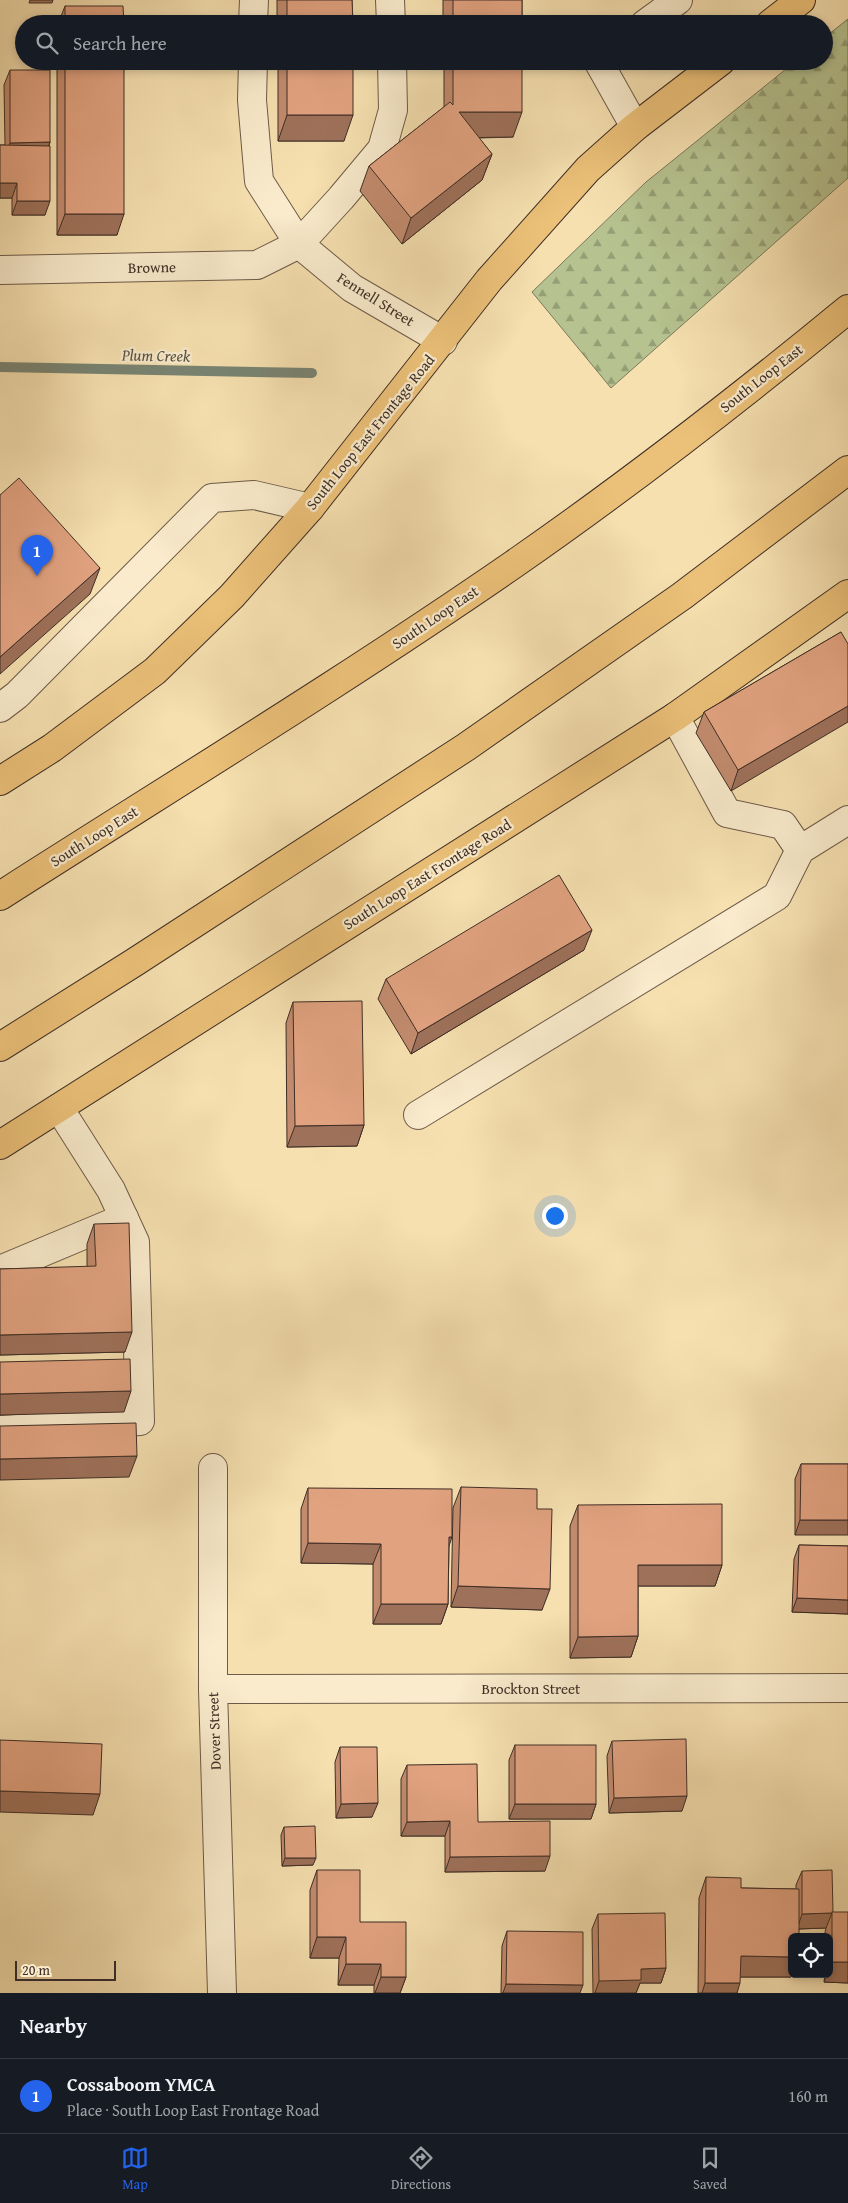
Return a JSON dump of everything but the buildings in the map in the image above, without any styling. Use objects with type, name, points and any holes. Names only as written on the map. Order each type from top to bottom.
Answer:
[{"type":"main road","points":[[781,15],[798,1]]},
{"type":"main road","name":"South Loop East Frontage Road","points":[[0,781],[52,748],[155,671],[232,596],[310,508],[490,280],[588,169],[635,127],[709,70]]},
{"type":"main road","name":"South Loop East","points":[[0,896],[400,641],[516,563],[624,485],[800,349],[848,309]]},
{"type":"main road","points":[[0,1047],[466,747],[682,596],[848,470]]},
{"type":"main road","name":"South Loop East Frontage Road","points":[[0,1145],[675,717],[848,594]]},
{"type":"street","points":[[253,15],[254,0]]},
{"type":"street","points":[[390,0],[391,15]]},
{"type":"street","points":[[658,15],[678,0]]},
{"type":"street","name":"Fennell Street","points":[[253,70],[252,100],[259,181],[299,244],[352,288],[443,341]]},
{"type":"street","points":[[299,244],[382,149],[393,110],[392,70]]},
{"type":"street","points":[[603,70],[635,127]]},
{"type":"street","name":"Browne","points":[[0,270],[257,265],[299,244]]},
{"type":"street","points":[[0,708],[17,695],[212,498],[254,496],[310,508]]},
{"type":"street","points":[[675,717],[727,813],[783,825],[800,850]]},
{"type":"street","points":[[418,1114],[777,896],[800,850],[848,820]]},
{"type":"street","points":[[0,1430],[140,1421],[128,1363],[135,1242],[111,1190],[59,1108]]},
{"type":"street","points":[[0,1270],[124,1218]]},
{"type":"street","name":"Dover Street","points":[[212,1468],[213,1689],[222,1993]]},
{"type":"street","name":"Brockton Street","points":[[213,1689],[848,1688]]},
{"type":"green space","points":[[848,19],[848,178],[611,388],[532,292],[646,182],[785,70],[833,70],[833,31]]},
{"type":"waterway","name":"Plum Creek","points":[[0,367],[312,373]]},
{"type":"place","name":"Cossaboom YMCA","points":[[37,576]]}]
